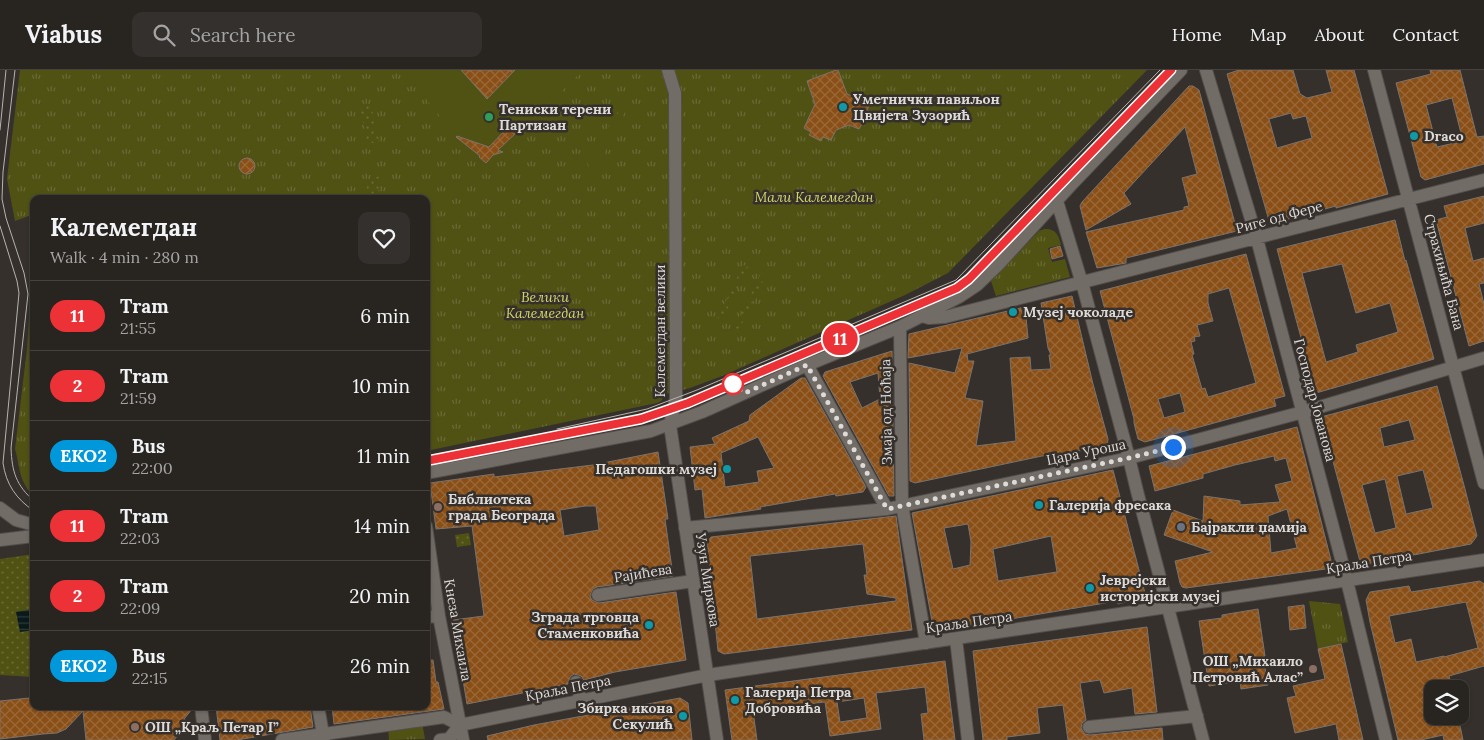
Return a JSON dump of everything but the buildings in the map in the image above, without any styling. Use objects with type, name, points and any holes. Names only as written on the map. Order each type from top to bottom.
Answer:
[{"type":"street","name":"Калемегдан велики","points":[[668,70],[675,93],[676,391],[670,425]]},
{"type":"street","points":[[430,472],[651,431],[670,425],[900,327],[959,297],[977,285],[1181,70]]},
{"type":"street","name":"Господар Јованова","points":[[1206,70],[1257,239],[1347,581],[1386,740]]},
{"type":"street","name":"Страхињића Бана","points":[[1374,70],[1484,483]]},
{"type":"street","name":"Риге од Фере","points":[[922,316],[929,318],[945,317],[1484,180]]},
{"type":"street","points":[[1057,201],[1082,283],[1203,740]]},
{"type":"street","name":"Змаја од Ноћаја","points":[[900,327],[902,505],[926,643]]},
{"type":"street","name":"Цара Уроша","points":[[685,528],[887,509],[1129,458],[1303,412],[1484,358]]},
{"type":"street","points":[[807,365],[887,509]]},
{"type":"street","name":"Узун Миркова","points":[[670,425],[717,740]]},
{"type":"street","points":[[0,508],[16,520],[30,524]]},
{"type":"street","points":[[0,540],[30,536]]},
{"type":"street","name":"Кнеза Михаила","points":[[430,552],[463,740]]},
{"type":"street","name":"Краља Петра","points":[[282,740],[323,737],[444,717],[460,725],[708,675],[956,640],[1484,560]]},
{"type":"street","name":"Рајићева","points":[[598,595],[693,581]]},
{"type":"street","points":[[430,617],[440,616]]},
{"type":"street","points":[[956,640],[968,740]]},
{"type":"street","points":[[576,682],[581,701]]},
{"type":"street","points":[[201,710],[205,740]]},
{"type":"street","points":[[319,710],[323,737]]},
{"type":"street","points":[[1089,727],[1197,716]]},
{"type":"street","name":"Краља Петра","points":[[440,740],[449,739],[460,725]]},
{"type":"green space","points":[[20,70],[1147,70],[948,273],[905,295],[722,376],[690,388],[666,394],[657,403],[430,450],[430,195],[30,195],[30,215],[15,221],[7,179]]},
{"type":"green space","name":"Тениски терени Партизан","points":[[403,70],[461,70],[487,99],[515,70],[583,70],[492,161],[484,162],[472,157]]},
{"type":"green space","points":[[371,105],[379,141],[368,144],[360,108]]},
{"type":"green space","points":[[622,107],[626,108],[626,110],[599,164],[596,168],[591,168],[587,160]]},
{"type":"green space","points":[[372,176],[380,177],[381,179],[378,181],[379,190],[374,195],[366,195],[367,183]]},
{"type":"green space","points":[[1044,229],[1054,231],[1058,235],[1061,245],[1048,248],[1052,262],[1065,259],[1070,277],[996,296],[991,281],[1039,231]]},
{"type":"green space","points":[[743,265],[748,267],[721,322],[717,320]]},
{"type":"green space","points":[[761,273],[766,275],[739,330],[735,328]]},
{"type":"green space","points":[[30,304],[30,492],[21,474],[15,449],[27,349]]},
{"type":"green space","points":[[469,533],[471,545],[457,547],[455,535]]},
{"type":"green space","points":[[30,555],[30,677],[0,675],[0,559]]},
{"type":"green space","points":[[1309,601],[1340,604],[1348,642],[1318,649]]},
{"type":"green space","points":[[422,723],[425,739],[389,740],[388,727]]},
{"type":"shaded area","points":[[30,610],[30,631],[20,632],[16,612]]},
{"type":"tram line","points":[[0,130],[6,70]]},
{"type":"tram line","points":[[15,70],[3,172],[2,199],[6,218],[24,273],[28,294],[11,448],[12,464],[16,478],[30,497]]},
{"type":"tram line","points":[[557,429],[647,409],[697,390],[956,280],[1160,70]]},
{"type":"tram line","points":[[430,460],[641,419],[688,403],[957,288],[969,279],[1171,70]]},
{"type":"tram line","name":"11","points":[[430,460],[648,418],[688,403],[948,293],[969,279],[1171,70]]},
{"type":"tram line","points":[[0,226],[19,293],[3,463],[9,484],[17,496],[30,508]]},
{"type":"place","name":"Уметнички павиљон Цвијета Зузорић","points":[[843,107]]},
{"type":"place","name":"Тениски терени Партизан","points":[[489,117]]},
{"type":"place","name":"Draco","points":[[1414,136]]},
{"type":"place","name":"Музеј чоколаде","points":[[1013,312]]},
{"type":"place","name":"Педагошки музеј","points":[[727,469]]},
{"type":"place","name":"Галерија фресака","points":[[1039,505]]},
{"type":"place","name":"Библиотека града Београда","points":[[438,507]]},
{"type":"place","name":"Бајракли џамија","points":[[1181,527]]},
{"type":"place","name":"Јеврејски историјски музеј","points":[[1090,588]]},
{"type":"place","name":"Зграда трговца Стаменковића","points":[[649,625]]},
{"type":"place","name":"ОШ „Михаило Петровић Алас”","points":[[1313,669]]},
{"type":"place","name":"Галерија Петра Добровића","points":[[735,700]]},
{"type":"place","name":"Збирка икона Секулић","points":[[683,716]]},
{"type":"place","name":"ОШ „Краљ Петар I”","points":[[135,727]]},
{"type":"route","points":[[733,384],[745,393],[807,365],[887,509],[1173,447]]},
{"type":"park label","name":"Мали Калемегдан","points":[[814,197]]},
{"type":"park label","name":"Велики Калемегдан","points":[[545,306]]}]
